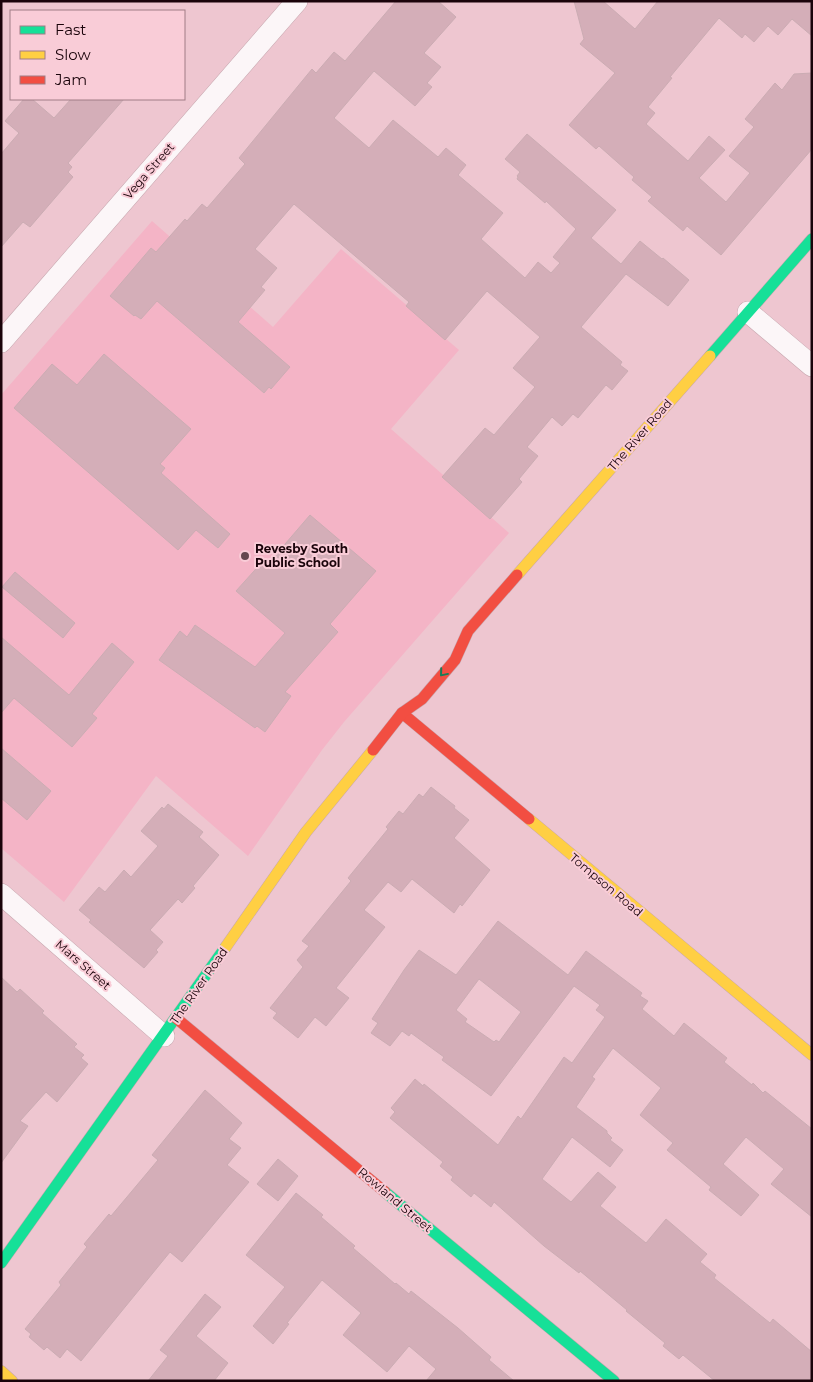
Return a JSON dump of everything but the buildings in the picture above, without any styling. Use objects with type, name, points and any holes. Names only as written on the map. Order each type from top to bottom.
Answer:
[{"type":"main road","name":"The River Road","points":[[1,1263],[164,1036],[306,832],[402,713],[422,699],[455,660],[468,632],[812,239]]},
{"type":"main road","name":"The River Road","points":[[452,641],[468,632]]},
{"type":"main road","points":[[402,713],[404,698]]},
{"type":"main road","name":"Tompson Road","points":[[402,713],[812,1055]]},
{"type":"main road","name":"Rowland Street","points":[[176,1018],[614,1381]]},
{"type":"main road","points":[[1,1372],[12,1381]]},
{"type":"street","name":"Vega Street","points":[[1,342],[297,1]]},
{"type":"street","points":[[748,312],[812,366]]},
{"type":"street","name":"Mars Street","points":[[1,894],[164,1036]]},
{"type":"shaded area","name":"Revesby South Public School","points":[[152,221],[273,327],[341,249],[459,350],[391,429],[509,533],[344,722],[322,750],[248,856],[156,776],[64,902],[1,848],[1,395]]},
{"type":"traffic: fast","points":[[710,356],[812,239]]},
{"type":"traffic: fast","points":[[1,1263],[225,948]]},
{"type":"traffic: fast","points":[[385,1192],[614,1381]]},
{"type":"traffic: slow","points":[[517,575],[710,356]]},
{"type":"traffic: slow","points":[[225,948],[306,832],[373,750]]},
{"type":"traffic: slow","points":[[529,819],[812,1055]]},
{"type":"traffic: slow","points":[[1,1371],[12,1381]]},
{"type":"traffic: jam","points":[[373,750],[402,713],[422,699],[455,660],[468,631],[517,575]]},
{"type":"traffic: jam","points":[[402,713],[529,819]]},
{"type":"traffic: jam","points":[[176,1018],[385,1192]]},
{"type":"place","name":"Revesby South Public School","points":[[245,556]]}]
